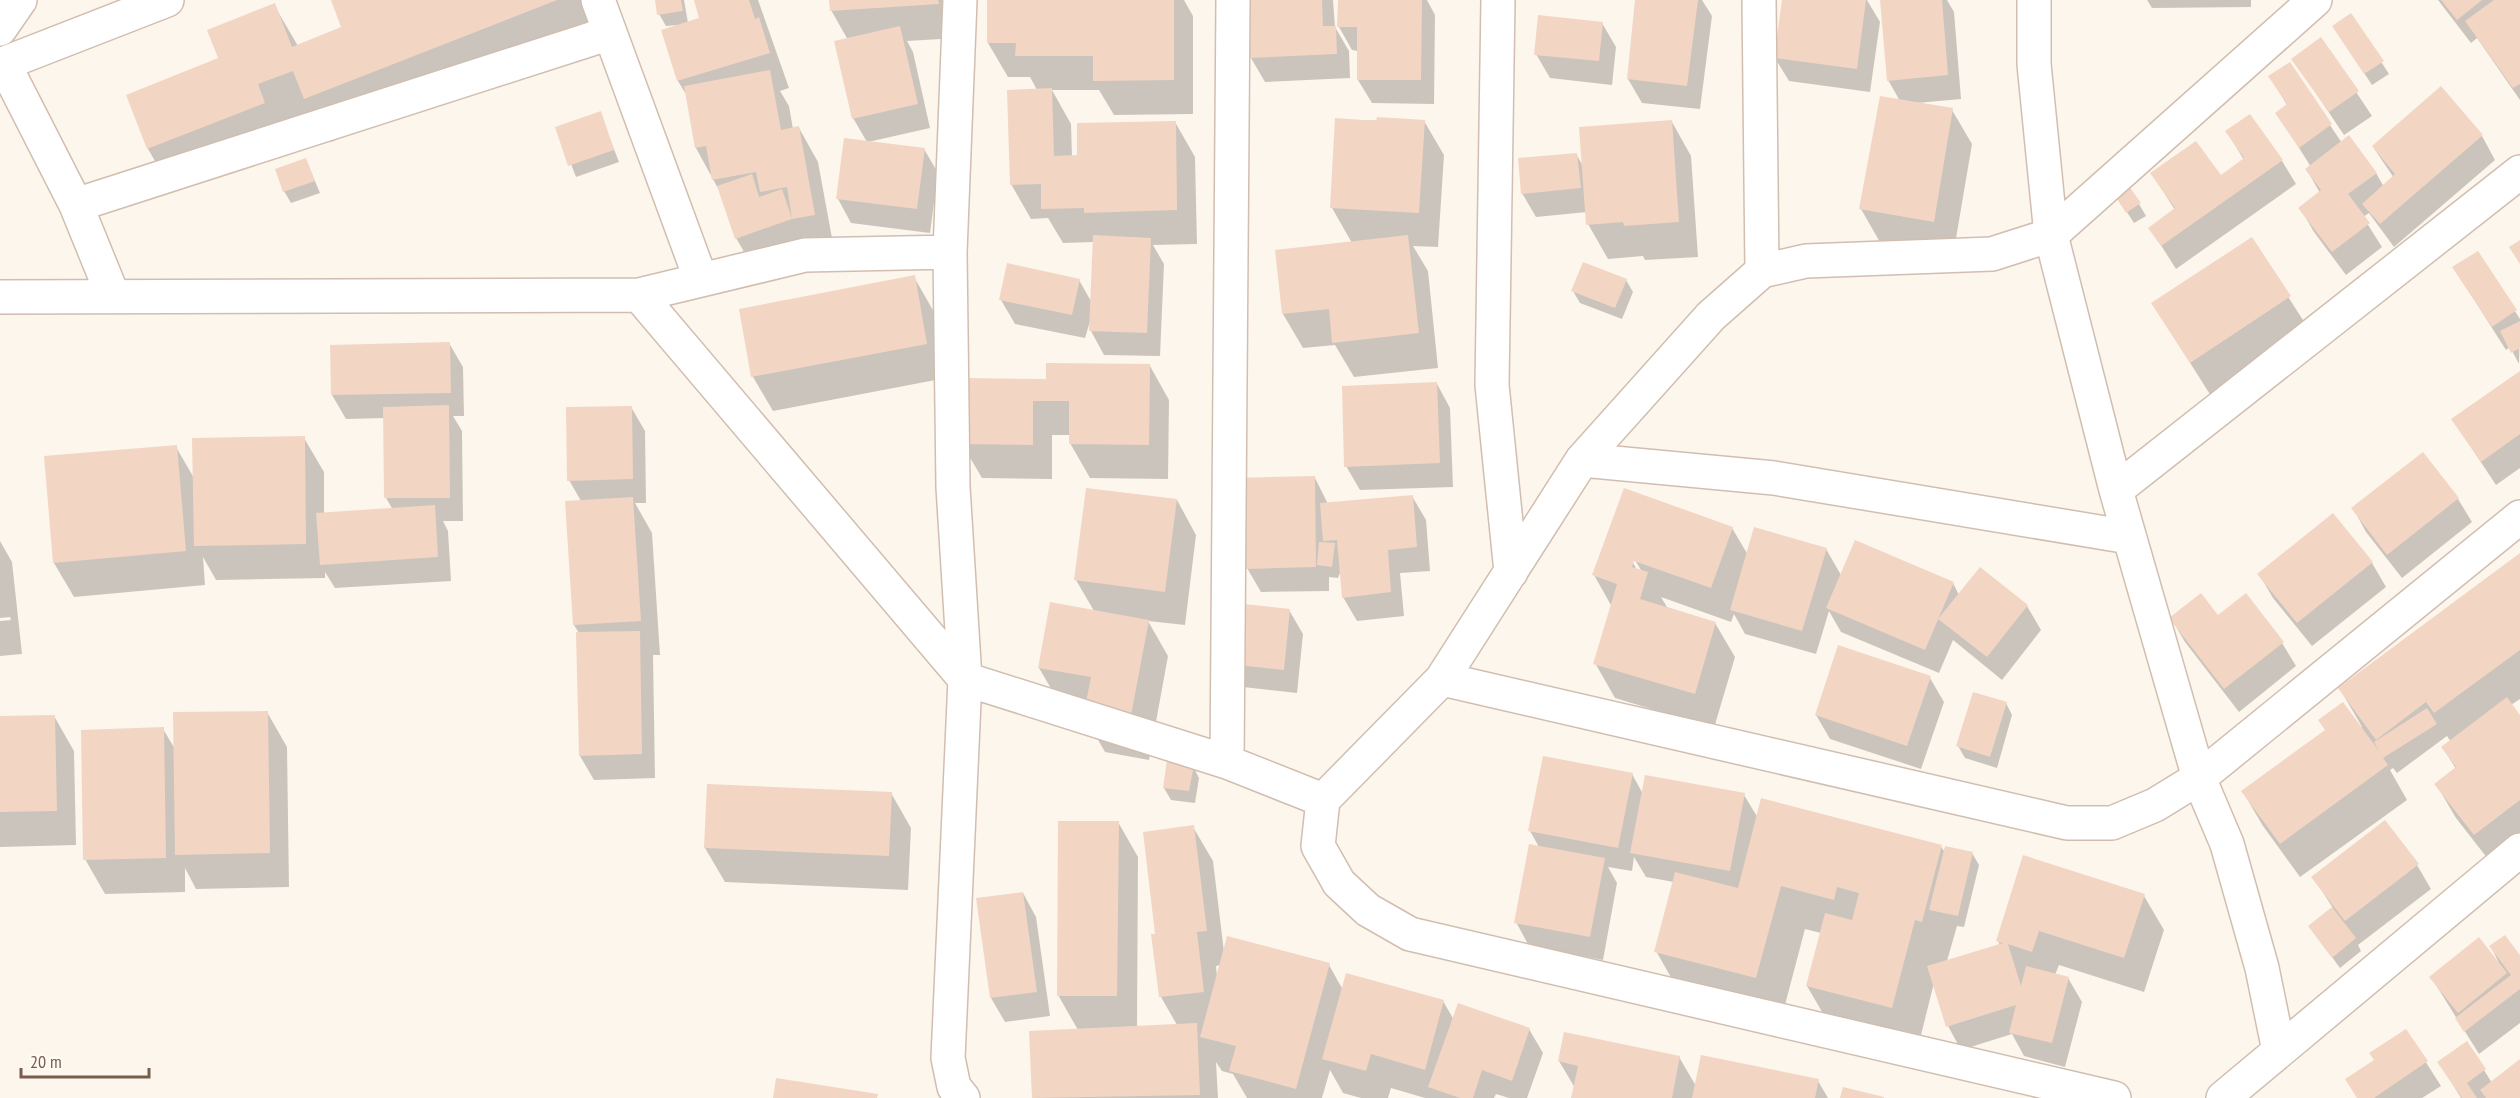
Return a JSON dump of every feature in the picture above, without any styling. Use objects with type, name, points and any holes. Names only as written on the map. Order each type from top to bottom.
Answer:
[{"type":"street","points":[[0,29],[20,0]]},
{"type":"street","points":[[113,296],[76,205],[2,64],[167,0]]},
{"type":"street","points":[[598,0],[701,279]]},
{"type":"street","points":[[960,0],[950,252],[953,487],[965,679],[948,1058],[954,1087],[963,1098]]},
{"type":"street","points":[[1227,762],[1233,0]]},
{"type":"street","points":[[1498,0],[1492,385],[1511,572]]},
{"type":"street","points":[[1759,0],[1762,271]]},
{"type":"street","points":[[2034,0],[2034,64],[2051,235],[2129,537],[2199,778],[2227,844],[2262,968],[2279,1051]]},
{"type":"street","points":[[2114,1098],[1410,934],[1368,910],[1339,882],[1318,846],[1323,800],[1442,679],[1582,460],[1711,316],[1762,271],[1806,261],[1992,254],[2051,235],[2310,2]]},
{"type":"street","points":[[76,205],[610,33]]},
{"type":"street","points":[[2116,490],[2520,172]]},
{"type":"street","points":[[0,297],[639,295],[805,255],[950,252]]},
{"type":"street","points":[[639,295],[965,679],[1227,762],[1323,800]]},
{"type":"street","points":[[1582,460],[1774,478],[2129,537]]},
{"type":"street","points":[[1442,679],[2067,822],[2112,823],[2155,805],[2199,778],[2520,517]]},
{"type":"street","points":[[2223,1098],[2520,850]]},
{"type":"building","points":[[331,0],[557,0],[304,99],[293,71],[258,84],[265,103],[147,149],[126,95],[218,58],[207,30],[275,3],[292,47],[341,27]]},
{"type":"building","points":[[655,0],[681,0],[683,11],[657,15]]},
{"type":"building","points":[[694,0],[749,0],[755,19],[759,17],[770,53],[677,81],[661,30],[699,18]]},
{"type":"building","points":[[829,0],[938,0],[939,4],[830,11]]},
{"type":"building","points":[[987,0],[1174,0],[1174,80],[1093,81],[1093,56],[1015,56],[1016,43],[987,43]]},
{"type":"building","points":[[1247,0],[1322,0],[1323,26],[1336,26],[1337,54],[1250,58]]},
{"type":"building","points":[[1338,0],[1422,0],[1421,80],[1357,80],[1357,27],[1337,27]]},
{"type":"building","points":[[1635,0],[1698,0],[1687,86],[1627,79]]},
{"type":"building","points":[[1782,0],[1866,0],[1857,69],[1774,58]]},
{"type":"building","points":[[1880,0],[1942,0],[1948,75],[1887,81]]},
{"type":"building","points":[[2441,0],[2482,0],[2457,20]]},
{"type":"building","points":[[2494,0],[2520,0],[2520,84],[2513,88],[2465,21]]},
{"type":"building","points":[[2351,13],[2384,61],[2364,74],[2332,26]]},
{"type":"building","points":[[1538,15],[1603,22],[1599,61],[1534,55]]},
{"type":"building","points":[[900,26],[918,104],[852,119],[834,41]]},
{"type":"building","points":[[2321,37],[2359,91],[2329,112],[2291,59]]},
{"type":"building","points":[[2290,62],[2332,124],[2299,148],[2275,113],[2287,104],[2268,76]]},
{"type":"building","points":[[770,70],[781,130],[799,126],[815,215],[792,219],[787,187],[760,192],[756,172],[712,180],[706,146],[695,148],[684,86]]},
{"type":"building","points":[[2441,86],[2483,135],[2380,224],[2362,204],[2395,174],[2372,146]]},
{"type":"building","points":[[1052,88],[1054,156],[1077,155],[1077,123],[1176,121],[1177,210],[1084,213],[1084,208],[1041,209],[1041,184],[1010,185],[1007,90]]},
{"type":"building","points":[[1880,96],[1953,108],[1934,222],[1859,209]]},
{"type":"building","points":[[601,111],[614,150],[568,166],[555,127]]},
{"type":"building","points":[[2250,114],[2283,160],[2161,246],[2148,228],[2175,208],[2150,173],[2196,141],[2221,175],[2244,158],[2225,131]]},
{"type":"building","points":[[1377,117],[1425,120],[1419,213],[1330,208],[1335,118],[1376,121]]},
{"type":"building","points":[[1672,120],[1679,222],[1624,226],[1623,222],[1586,225],[1579,127]]},
{"type":"building","points":[[2349,135],[2377,173],[2348,194],[2370,223],[2332,252],[2298,208],[2321,190],[2305,169]]},
{"type":"building","points":[[844,138],[925,148],[917,209],[836,199]]},
{"type":"building","points":[[1577,153],[1581,188],[1521,194],[1518,158]]},
{"type":"building","points":[[306,158],[315,181],[283,192],[275,169]]},
{"type":"building","points":[[752,174],[759,197],[782,189],[792,219],[735,239],[717,186]]},
{"type":"building","points":[[2126,182],[2141,203],[2126,213],[2112,191]]},
{"type":"building","points":[[1093,235],[1151,238],[1147,333],[1089,331]]},
{"type":"building","points":[[1408,235],[1419,333],[1332,343],[1329,309],[1282,314],[1275,250]]},
{"type":"building","points":[[2252,237],[2291,296],[2190,363],[2151,303]]},
{"type":"building","points":[[2520,240],[2520,264],[2509,247]]},
{"type":"building","points":[[2478,251],[2517,310],[2492,327],[2452,267]]},
{"type":"building","points":[[1583,262],[1627,279],[1615,308],[1571,291]]},
{"type":"building","points":[[1007,263],[1080,279],[1072,315],[999,300]]},
{"type":"building","points":[[915,275],[927,344],[751,377],[739,309]]},
{"type":"building","points":[[2520,321],[2520,348],[2511,353],[2500,331]]},
{"type":"building","points":[[450,342],[451,393],[331,395],[330,345]]},
{"type":"building","points":[[1046,363],[1150,364],[1149,445],[1069,444],[1069,401],[1033,401],[1033,445],[961,444],[962,378],[1046,379]]},
{"type":"building","points":[[2520,371],[2520,434],[2481,462],[2451,419]]},
{"type":"building","points":[[1437,382],[1440,463],[1344,467],[1342,386]]},
{"type":"building","points":[[449,405],[450,498],[384,498],[383,407]]},
{"type":"building","points":[[632,406],[633,479],[567,481],[566,407]]},
{"type":"building","points":[[305,436],[306,544],[194,546],[192,438]]},
{"type":"building","points":[[177,445],[186,551],[53,563],[44,456]]},
{"type":"building","points":[[2423,452],[2459,498],[2387,555],[2351,508]]},
{"type":"building","points":[[1315,476],[1316,567],[1246,569],[1245,516],[1233,478]]},
{"type":"building","points":[[1086,488],[1177,499],[1165,592],[1074,580]]},
{"type":"building","points":[[1624,488],[1733,527],[1711,588],[1634,561],[1632,567],[1648,572],[1640,599],[1716,622],[1695,694],[1593,664],[1617,584],[1592,575]]},
{"type":"building","points":[[1413,495],[1417,547],[1388,550],[1391,592],[1342,598],[1337,540],[1323,541],[1320,503]]},
{"type":"building","points":[[633,497],[641,621],[573,625],[565,501]]},
{"type":"building","points":[[435,505],[438,557],[320,565],[316,513]]},
{"type":"building","points":[[2333,513],[2373,562],[2297,623],[2257,574]]},
{"type":"building","points":[[1754,527],[1827,548],[1802,631],[1730,610]]},
{"type":"building","points":[[1855,540],[1954,582],[1925,650],[1826,608]]},
{"type":"building","points":[[1319,542],[1335,543],[1332,567],[1317,565]]},
{"type":"building","points":[[2520,553],[2520,650],[2434,713],[2426,702],[2376,740],[2338,688]]},
{"type":"building","points":[[1980,567],[2028,605],[1987,657],[1938,619]]},
{"type":"building","points":[[2201,593],[2218,615],[2246,593],[2284,642],[2224,689],[2169,618]]},
{"type":"building","points":[[1050,602],[1149,620],[1129,726],[1083,717],[1091,677],[1038,668]]},
{"type":"building","points":[[1226,602],[1290,609],[1284,670],[1219,663]]},
{"type":"building","points":[[640,631],[642,754],[579,756],[576,632]]},
{"type":"building","points":[[1838,645],[1931,676],[1907,746],[1815,715]]},
{"type":"building","points":[[1973,692],[2007,702],[1990,757],[1956,746]]},
{"type":"building","points":[[2507,697],[2520,715],[2520,800],[2474,835],[2434,784],[2456,767],[2441,747]]},
{"type":"building","points":[[2343,702],[2379,751],[2374,742],[2427,708],[2437,724],[2383,758],[2388,765],[2280,844],[2241,791],[2325,730],[2318,720]]},
{"type":"building","points":[[268,711],[270,853],[175,855],[173,712]]},
{"type":"building","points":[[55,715],[57,811],[0,812],[0,716]]},
{"type":"building","points":[[164,727],[166,858],[83,860],[81,730]]},
{"type":"building","points":[[1543,756],[1633,773],[1618,848],[1528,831]]},
{"type":"building","points":[[1167,760],[1194,765],[1189,791],[1163,788]]},
{"type":"building","points":[[1645,775],[1745,793],[1730,871],[1630,853]]},
{"type":"building","points":[[707,784],[892,792],[889,856],[704,848]]},
{"type":"building","points":[[1761,798],[1942,845],[1922,922],[1915,920],[1892,1008],[1806,986],[1825,913],[1852,920],[1859,893],[1837,887],[1834,900],[1781,886],[1756,978],[1654,952],[1675,872],[1738,888]]},
{"type":"building","points":[[2385,820],[2419,864],[2345,921],[2311,877]]},
{"type":"building","points":[[1058,821],[1119,821],[1117,996],[1057,996]]},
{"type":"building","points":[[1194,825],[1207,931],[1197,932],[1204,992],[1159,997],[1151,934],[1155,934],[1143,832]]},
{"type":"building","points":[[1529,844],[1605,858],[1590,937],[1514,923]]},
{"type":"building","points":[[1945,846],[1973,852],[1958,916],[1929,910]]},
{"type":"building","points":[[2023,855],[2145,894],[2124,958],[2039,931],[2032,952],[2008,944],[2021,986],[2026,966],[2069,977],[2052,1043],[2009,1033],[2016,1005],[1946,1027],[1927,966],[2003,943],[1996,941]]},
{"type":"building","points":[[1023,892],[1037,992],[990,998],[976,898]]},
{"type":"building","points":[[2332,907],[2356,938],[2332,958],[2308,926]]},
{"type":"building","points":[[2505,935],[2520,955],[2520,989],[2464,1032],[2455,1018],[2511,975],[2489,946]]},
{"type":"building","points":[[1227,936],[1330,963],[1296,1089],[1229,1071],[1236,1046],[1200,1037]]},
{"type":"building","points":[[2479,937],[2507,973],[2458,1013],[2429,977]]},
{"type":"building","points":[[1346,973],[1444,1000],[1425,1070],[1371,1054],[1366,1071],[1322,1059]]},
{"type":"building","points":[[1458,1003],[1530,1028],[1512,1081],[1482,1070],[1473,1098],[1460,1098],[1428,1087]]},
{"type":"building","points":[[1197,1023],[1200,1095],[1032,1098],[1029,1031]]},
{"type":"building","points":[[2406,1029],[2428,1061],[2374,1098],[2357,1098],[2345,1079],[2374,1060],[2369,1053]]},
{"type":"building","points":[[1564,1032],[1680,1056],[1672,1098],[1571,1098],[1578,1066],[1558,1061]]},
{"type":"building","points":[[2467,1041],[2486,1069],[2467,1083],[2477,1098],[2462,1098],[2437,1062]]},
{"type":"building","points":[[1701,1055],[1819,1079],[1815,1098],[1692,1098]]},
{"type":"building","points":[[2520,1059],[2520,1098],[2486,1098],[2480,1090]]},
{"type":"building","points":[[776,1078],[878,1094],[877,1098],[773,1098]]},
{"type":"building","points":[[1843,1087],[1884,1097],[1884,1098],[1840,1098]]}]
